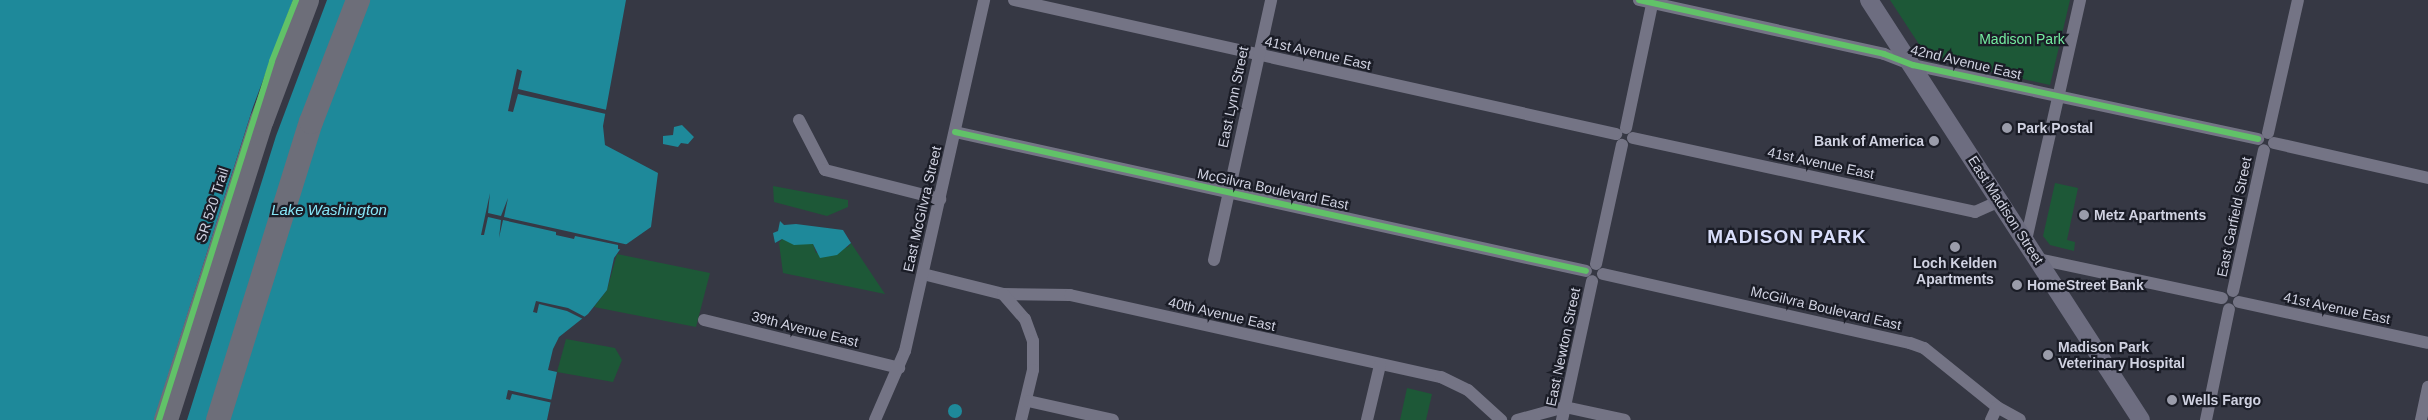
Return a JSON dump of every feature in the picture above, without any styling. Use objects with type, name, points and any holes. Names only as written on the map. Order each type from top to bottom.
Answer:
[{"type":"highway","points":[[166,420],[262,120],[307,0]]},
{"type":"highway","points":[[218,420],[311,122],[358,0]]},
{"type":"street","name":"East McGilvra Street","points":[[874,420],[899,368],[923,274],[984,0]]},
{"type":"street","name":"41st Avenue East","points":[[1014,0],[1975,212],[2000,201]]},
{"type":"street","name":"East Lynn Street","points":[[1214,260],[1271,0]]},
{"type":"street","name":"42nd Avenue East","points":[[1639,0],[1884,54],[1913,65],[2428,178]]},
{"type":"street","points":[[2026,240],[2080,0]]},
{"type":"street","name":"East Garfield Street","points":[[2206,420],[2298,0]]},
{"type":"street","name":"East Newton Street","points":[[1562,420],[1653,2]]},
{"type":"street","name":"East Madison Street","points":[[1872,3],[2141,420]]},
{"type":"street","points":[[799,120],[825,170],[940,199]]},
{"type":"street","name":"McGilvra Boulevard East","points":[[955,132],[1910,342],[1938,358],[1997,407],[2020,420]]},
{"type":"street","name":"41st Avenue East","points":[[2038,259],[2428,344]]},
{"type":"street","name":"40th Avenue East","points":[[923,274],[1003,294],[1070,295],[1441,378],[1468,390],[1500,420]]},
{"type":"street","points":[[1003,294],[1025,319],[1033,341],[1028,401],[1021,420]]},
{"type":"street","name":"39th Avenue East","points":[[704,320],[899,368]]},
{"type":"street","points":[[1367,420],[1380,365]]},
{"type":"street","points":[[2421,420],[2428,387]]},
{"type":"street","points":[[1028,401],[1113,420]]},
{"type":"street","points":[[1517,420],[1565,407],[1625,420]]},
{"type":"street","points":[[1991,420],[1997,407]]},
{"type":"green space","name":"Madison Park","points":[[1890,0],[2070,0],[2050,85],[1928,58]]},
{"type":"green space","points":[[2055,183],[2078,188],[2067,240],[2075,242],[2074,251],[2050,245],[2043,236]]},
{"type":"green space","points":[[773,186],[848,200],[848,207],[827,216],[774,202]]},
{"type":"green space","points":[[782,239],[813,244],[816,253],[848,247],[851,243],[885,294],[783,273],[779,243]]},
{"type":"green space","points":[[617,254],[710,273],[696,327],[594,307],[607,290]]},
{"type":"green space","points":[[566,339],[615,348],[622,360],[613,382],[557,372]]},
{"type":"green space","points":[[1407,388],[1432,394],[1426,420],[1400,420]]},
{"type":"water","name":"Lake Washington","points":[[0,0],[626,0],[603,126],[605,145],[658,173],[651,227],[621,248],[614,258],[607,290],[588,314],[559,337],[553,349],[548,370],[557,372],[547,420],[0,420]]},
{"type":"water","points":[[682,125],[694,137],[688,144],[681,143],[678,147],[663,144],[663,136],[673,135],[674,127]]},
{"type":"water","points":[[780,221],[784,225],[796,224],[843,230],[851,243],[837,255],[820,258],[813,244],[794,245],[782,239],[775,243],[773,233],[778,231]]},
{"type":"water","points":[[955,404],[960,406],[962,411],[960,416],[955,418],[950,416],[948,411],[950,406]]},
{"type":"pier","points":[[293,0],[327,0],[276,136],[187,420],[154,420],[253,107]]},
{"type":"pier","points":[[517,69],[522,71],[518,89],[607,110],[606,114],[518,94],[513,112],[508,111]]},
{"type":"pier","points":[[490,193],[488,213],[501,216],[508,198],[504,217],[629,245],[623,250],[618,249],[618,245],[575,236],[574,239],[556,235],[556,232],[503,220],[499,238],[501,220],[488,217],[484,235],[481,235]]},
{"type":"pier","points":[[536,301],[568,308],[587,318],[585,320],[567,311],[539,304],[537,313],[533,312]]},
{"type":"pier","points":[[508,390],[553,400],[553,403],[512,394],[510,400],[506,399]]},
{"type":"cycle path","name":"SR 520 Trail","points":[[159,420],[272,61],[296,0]]},
{"type":"cycle path","points":[[1639,0],[1884,54],[1913,65],[2258,139]]},
{"type":"cycle path","points":[[955,132],[1586,271]]},
{"type":"place","name":"Park Postal","points":[[2007,128]]},
{"type":"place","name":"Bank of America","points":[[1934,141]]},
{"type":"place","name":"Metz Apartments","points":[[2084,215]]},
{"type":"place","name":"Loch Kelden Apartments","points":[[1955,247]]},
{"type":"place","name":"HomeStreet Bank","points":[[2017,285]]},
{"type":"place","name":"Madison Park Veterinary Hospital","points":[[2048,355]]},
{"type":"place","name":"Wells Fargo","points":[[2172,400]]},
{"type":"district","name":"MADISON PARK","points":[[1787,237]]}]
